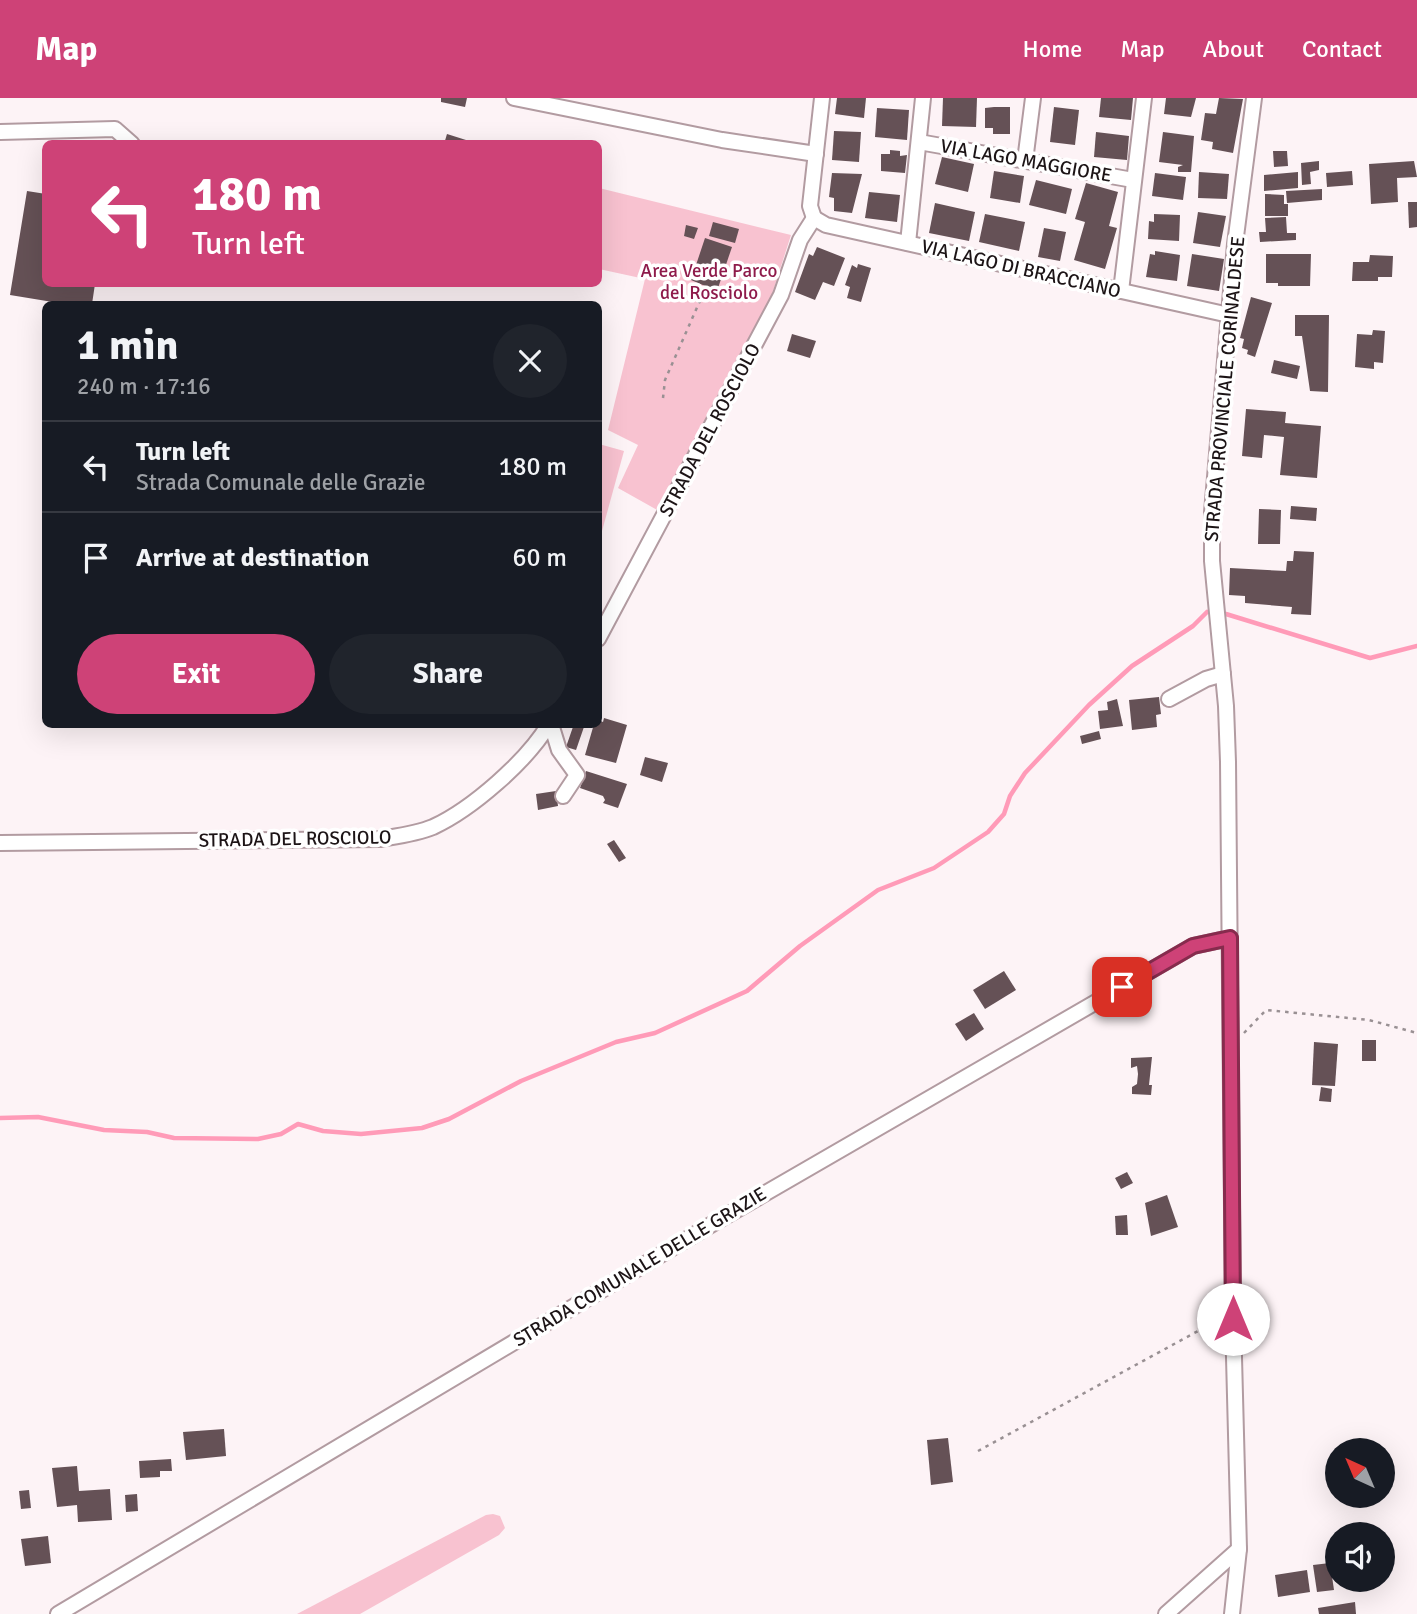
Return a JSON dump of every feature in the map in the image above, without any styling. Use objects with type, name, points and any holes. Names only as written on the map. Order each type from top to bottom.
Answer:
[{"type":"street","points":[[514,98],[722,140],[816,154]]},
{"type":"street","points":[[814,218],[810,206],[822,98]]},
{"type":"street","points":[[908,243],[923,98]]},
{"type":"street","points":[[1025,161],[1032,98]]},
{"type":"street","points":[[1121,291],[1144,98]]},
{"type":"street","name":"STRADA PROVINCIALE CORINALDESE","points":[[1232,1614],[1239,1549],[1233,1315],[1228,762],[1212,561],[1212,512],[1229,314],[1254,98]]},
{"type":"street","points":[[0,132],[115,129],[127,140]]},
{"type":"street","name":"VIA LAGO MAGGIORE","points":[[919,142],[1133,180]]},
{"type":"street","name":"VIA LAGO DI BRACCIANO","points":[[814,218],[826,225],[1229,314]]},
{"type":"street","name":"STRADA DEL ROSCIOLO","points":[[602,632],[782,295],[800,240],[814,218]]},
{"type":"street","points":[[1169,699],[1206,679],[1223,674]]},
{"type":"street","name":"STRADA DEL ROSCIOLO","points":[[0,843],[380,839],[408,835],[433,827],[473,800],[515,766],[547,728]]},
{"type":"street","points":[[551,728],[559,750],[577,775],[563,796]]},
{"type":"street","name":"STRADA COMUNALE DELLE GRAZIE","points":[[58,1614],[719,1220],[1193,946],[1230,938]]},
{"type":"street","points":[[1166,1614],[1239,1549]]},
{"type":"path","points":[[663,398],[665,380],[703,294]]},
{"type":"path","points":[[1231,1043],[1266,1010],[1369,1020],[1417,1033]]},
{"type":"path","points":[[978,1451],[1220,1319],[1233,1315]]},
{"type":"green space","name":"Area Verde Parco del Rosciolo","points":[[602,189],[791,235],[768,307],[659,511],[618,488],[638,445],[608,430],[645,279],[602,270]]},
{"type":"green space","points":[[602,445],[624,451],[602,531]]},
{"type":"green space","points":[[486,1515],[500,1516],[505,1528],[499,1535],[360,1614],[297,1614]]},
{"type":"building","points":[[441,98],[467,98],[465,107],[441,102]]},
{"type":"building","points":[[837,98],[866,98],[864,118],[835,114]]},
{"type":"building","points":[[943,98],[977,98],[976,127],[942,126]]},
{"type":"building","points":[[1101,98],[1133,98],[1131,120],[1099,117]]},
{"type":"building","points":[[1166,98],[1196,98],[1191,117],[1164,114]]},
{"type":"building","points":[[1219,98],[1243,99],[1233,153],[1212,149],[1213,142],[1201,140],[1205,113],[1216,114]]},
{"type":"building","points":[[1010,107],[1010,134],[993,134],[993,128],[985,128],[985,108]]},
{"type":"building","points":[[1054,107],[1079,110],[1075,145],[1050,142]]},
{"type":"building","points":[[877,108],[909,110],[907,140],[875,137]]},
{"type":"building","points":[[834,131],[861,132],[859,162],[832,160]]},
{"type":"building","points":[[1096,132],[1129,136],[1127,160],[1094,157]]},
{"type":"building","points":[[1163,132],[1194,136],[1191,172],[1178,172],[1178,167],[1183,165],[1159,162]]},
{"type":"building","points":[[447,134],[466,140],[445,140]]},
{"type":"building","points":[[890,150],[900,151],[900,156],[907,155],[905,173],[881,171],[881,154],[890,154]]},
{"type":"building","points":[[1273,151],[1287,151],[1288,166],[1274,167]]},
{"type":"building","points":[[942,157],[974,164],[968,192],[935,184]]},
{"type":"building","points":[[1319,161],[1319,170],[1310,172],[1311,184],[1302,185],[1301,163]]},
{"type":"building","points":[[1414,161],[1417,177],[1397,178],[1398,202],[1371,204],[1369,164]]},
{"type":"building","points":[[994,171],[1024,176],[1020,203],[990,198]]},
{"type":"building","points":[[1352,171],[1353,185],[1327,187],[1326,173]]},
{"type":"building","points":[[1199,172],[1229,174],[1227,199],[1198,198]]},
{"type":"building","points":[[1298,172],[1298,188],[1264,191],[1264,175]]},
{"type":"building","points":[[832,173],[862,174],[852,213],[834,211],[834,198],[829,197]]},
{"type":"building","points":[[1155,173],[1186,177],[1183,200],[1152,196]]},
{"type":"building","points":[[1036,180],[1072,189],[1066,214],[1029,205]]},
{"type":"building","points":[[1086,183],[1118,192],[1109,226],[1117,228],[1105,269],[1074,260],[1085,222],[1075,219]]},
{"type":"building","points":[[1322,189],[1322,200],[1287,203],[1286,191]]},
{"type":"building","points":[[27,191],[42,193],[42,287],[95,287],[92,301],[47,301],[10,295]]},
{"type":"building","points":[[869,192],[900,195],[897,222],[865,218]]},
{"type":"building","points":[[1265,194],[1284,195],[1284,204],[1288,204],[1288,216],[1265,216]]},
{"type":"building","points":[[1408,202],[1417,202],[1417,227],[1409,228]]},
{"type":"building","points":[[935,203],[975,212],[969,241],[929,233]]},
{"type":"building","points":[[1198,212],[1226,216],[1220,247],[1193,243]]},
{"type":"building","points":[[985,214],[1025,222],[1019,251],[979,242]]},
{"type":"building","points":[[1154,214],[1180,215],[1179,241],[1148,239],[1149,221],[1154,222]]},
{"type":"building","points":[[1286,217],[1287,233],[1296,233],[1296,240],[1260,242],[1259,232],[1266,232],[1265,218]]},
{"type":"building","points":[[713,222],[739,229],[735,243],[709,236]]},
{"type":"building","points":[[686,225],[698,228],[694,239],[684,236]]},
{"type":"building","points":[[1044,228],[1066,232],[1060,261],[1038,257]]},
{"type":"building","points":[[705,238],[732,247],[717,291],[691,280]]},
{"type":"building","points":[[817,247],[845,258],[834,286],[823,282],[815,300],[795,292],[809,254],[813,256]]},
{"type":"building","points":[[1155,251],[1180,255],[1177,281],[1146,277],[1150,254],[1155,255]]},
{"type":"building","points":[[1192,254],[1224,259],[1219,291],[1187,286]]},
{"type":"building","points":[[1266,254],[1311,254],[1310,286],[1278,286],[1278,283],[1266,283]]},
{"type":"building","points":[[1370,255],[1393,256],[1392,277],[1378,277],[1378,281],[1352,281],[1353,262],[1369,262]]},
{"type":"building","points":[[858,264],[871,268],[861,302],[847,298],[850,287],[845,285],[852,265],[857,268]]},
{"type":"building","points":[[1251,297],[1272,303],[1255,357],[1242,348],[1244,339],[1240,338]]},
{"type":"building","points":[[1295,315],[1329,315],[1328,392],[1310,391],[1302,336],[1295,336]]},
{"type":"building","points":[[1373,330],[1385,331],[1383,363],[1374,362],[1374,369],[1355,367],[1357,334],[1372,335]]},
{"type":"building","points":[[792,334],[816,341],[810,358],[787,351]]},
{"type":"building","points":[[1274,360],[1300,366],[1297,379],[1271,373]]},
{"type":"building","points":[[1246,409],[1286,412],[1285,423],[1321,426],[1317,478],[1280,475],[1284,437],[1264,435],[1262,458],[1242,456]]},
{"type":"building","points":[[1291,506],[1317,508],[1316,521],[1290,519]]},
{"type":"building","points":[[1259,509],[1281,510],[1280,544],[1258,544]]},
{"type":"building","points":[[1294,551],[1314,552],[1311,615],[1291,614],[1292,607],[1245,603],[1245,596],[1229,595],[1230,568],[1286,571],[1287,561],[1293,561]]},
{"type":"building","points":[[1159,697],[1161,714],[1156,715],[1157,727],[1132,730],[1129,700]]},
{"type":"building","points":[[1117,699],[1123,726],[1100,729],[1098,711],[1108,710],[1107,702]]},
{"type":"building","points":[[604,718],[627,725],[616,763],[585,755],[593,728],[602,728]]},
{"type":"building","points":[[573,728],[584,728],[576,750],[566,747]]},
{"type":"building","points":[[1099,731],[1101,739],[1082,744],[1080,736]]},
{"type":"building","points":[[645,757],[668,763],[662,782],[640,775]]},
{"type":"building","points":[[586,771],[627,784],[618,808],[603,803],[603,796],[580,788]]},
{"type":"building","points":[[556,791],[558,806],[538,810],[536,794]]},
{"type":"building","points":[[614,840],[626,858],[619,862],[607,844]]},
{"type":"building","points":[[1004,971],[1016,990],[985,1009],[973,990]]},
{"type":"building","points":[[974,1013],[984,1029],[966,1041],[955,1024]]},
{"type":"building","points":[[1362,1040],[1376,1040],[1376,1061],[1362,1061]]},
{"type":"building","points":[[1314,1042],[1338,1044],[1335,1086],[1312,1085]]},
{"type":"building","points":[[1152,1057],[1149,1085],[1152,1085],[1151,1095],[1132,1094],[1138,1074],[1137,1066],[1131,1068],[1131,1058]]},
{"type":"building","points":[[1321,1087],[1332,1089],[1331,1102],[1319,1101]]},
{"type":"building","points":[[1127,1172],[1133,1183],[1121,1189],[1115,1178]]},
{"type":"building","points":[[1167,1195],[1178,1227],[1151,1236],[1145,1203]]},
{"type":"building","points":[[1127,1215],[1128,1235],[1116,1235],[1115,1216]]},
{"type":"building","points":[[224,1429],[226,1456],[186,1460],[183,1432]]},
{"type":"building","points":[[948,1438],[953,1482],[931,1485],[927,1440]]},
{"type":"building","points":[[171,1459],[172,1471],[160,1471],[160,1477],[140,1478],[139,1461]]},
{"type":"building","points":[[77,1466],[79,1491],[110,1489],[112,1520],[78,1522],[77,1505],[57,1507],[52,1468]]},
{"type":"building","points":[[29,1490],[31,1508],[21,1509],[19,1491]]},
{"type":"building","points":[[137,1494],[138,1511],[126,1512],[125,1495]]},
{"type":"building","points":[[48,1536],[51,1563],[25,1566],[21,1539]]},
{"type":"building","points":[[1325,1564],[1325,1591],[1317,1592],[1313,1565]]},
{"type":"building","points":[[1307,1570],[1310,1592],[1278,1597],[1275,1575]]},
{"type":"building","points":[[1355,1602],[1356,1614],[1319,1614],[1318,1608]]},
{"type":"waterway","points":[[0,1118],[38,1117],[104,1130],[147,1132],[174,1138],[258,1139],[281,1134],[298,1124],[323,1131],[361,1134],[422,1128],[449,1119],[521,1081],[616,1042],[655,1033],[747,991],[800,946],[878,890],[934,868],[988,832],[1004,814],[1010,796],[1025,773],[1089,705],[1132,666],[1193,626],[1207,612]]},
{"type":"waterway","points":[[1226,614],[1370,658],[1417,646]]},
{"type":"route","points":[[1122,987],[1193,946],[1230,938],[1233,1319]]}]
